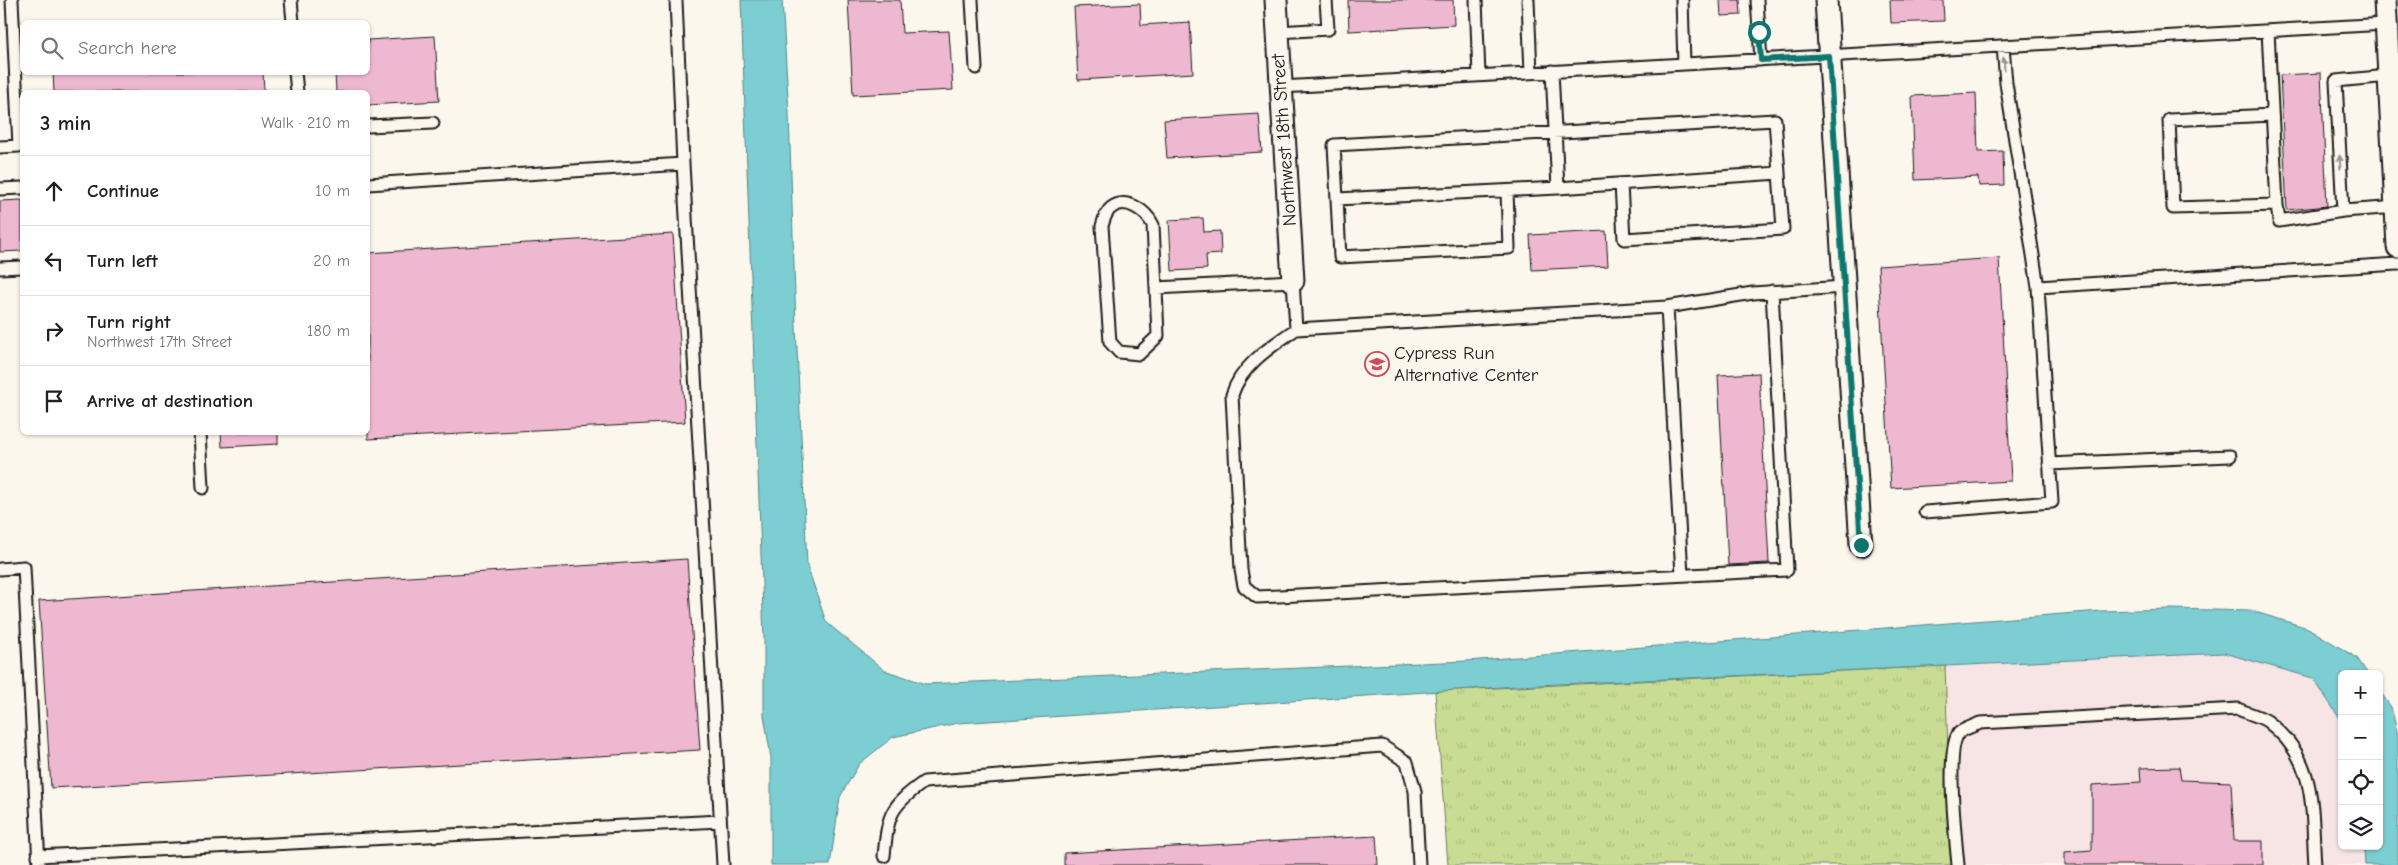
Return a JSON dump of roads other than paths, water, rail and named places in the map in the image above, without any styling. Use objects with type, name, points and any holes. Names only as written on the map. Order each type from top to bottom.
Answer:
[{"type":"street","name":"Northwest 18th Street","points":[[1276,0],[1293,281]]},
{"type":"street","points":[[1826,0],[1861,545]]},
{"type":"street","points":[[2385,0],[2391,34],[2389,76],[2398,247]]},
{"type":"lane","points":[[12,0],[20,130]]},
{"type":"lane","points":[[291,0],[292,20]]},
{"type":"lane","points":[[676,0],[683,164],[723,865]]},
{"type":"lane","points":[[972,0],[976,68]]},
{"type":"lane","points":[[1278,32],[1328,29],[1326,0]]},
{"type":"lane","points":[[1476,0],[1480,75]]},
{"type":"lane","points":[[1528,0],[1531,73]]},
{"type":"lane","points":[[1682,0],[1684,64]]},
{"type":"lane","points":[[1758,0],[1761,60]]},
{"type":"lane","points":[[1281,87],[2268,31],[2391,34]]},
{"type":"lane","points":[[2268,31],[2279,221],[2343,211],[2397,207]]},
{"type":"lane","points":[[1925,512],[2052,502],[2038,287],[2006,83],[2003,46]]},
{"type":"lane","points":[[1552,72],[1558,188]]},
{"type":"lane","points":[[295,75],[296,90]]},
{"type":"lane","points":[[2343,211],[2336,81],[2389,76]]},
{"type":"lane","points":[[2272,115],[2169,120],[2173,208],[2277,205]]},
{"type":"lane","points":[[1507,191],[1510,248],[1340,257],[1334,145],[1775,120],[1783,229],[1624,239],[1621,184]]},
{"type":"lane","points":[[370,126],[433,123]]},
{"type":"lane","points":[[0,147],[20,146]]},
{"type":"lane","points":[[370,184],[683,164]]},
{"type":"lane","points":[[1337,199],[1507,191],[1779,174]]},
{"type":"lane","points":[[0,189],[20,188]]},
{"type":"lane","points":[[1118,205],[1134,207],[1149,217],[1153,225],[1156,288],[1158,336],[1139,354],[1119,352],[1110,342],[1102,226],[1106,213],[1112,208],[1118,205]]},
{"type":"lane","points":[[2038,287],[2398,264]]},
{"type":"lane","points":[[0,268],[20,267]]},
{"type":"lane","points":[[1156,288],[1293,281],[1296,329]]},
{"type":"lane","points":[[1772,291],[1787,570],[1265,597],[1257,597],[1244,586],[1241,570],[1232,395],[1240,377],[1249,367],[1267,349],[1296,329],[1667,307],[1772,291],[1844,286]]},
{"type":"lane","points":[[1667,307],[1682,575]]},
{"type":"lane","points":[[200,435],[203,488]]},
{"type":"lane","points":[[2049,464],[2230,456]]},
{"type":"lane","points":[[0,568],[24,568],[39,861],[720,821]]},
{"type":"lane","points":[[1958,865],[1952,744],[1959,732],[1980,723],[2238,709],[2265,720],[2294,746],[2310,785],[2315,865]]},
{"type":"lane","points":[[884,856],[888,820],[903,796],[924,782],[1382,746],[1407,762],[1415,791],[1419,865]]},
{"type":"water","points":[[741,0],[782,0],[789,114],[807,565],[826,622],[884,670],[926,684],[1467,661],[2101,611],[2172,609],[2252,611],[2308,628],[2357,658],[2365,670],[2338,670],[2338,716],[2313,678],[2224,653],[1517,686],[958,723],[893,737],[859,764],[840,797],[830,865],[771,865],[771,758],[764,715],[764,639]]},
{"type":"water","points":[[2383,696],[2391,707],[2398,735],[2398,865],[2365,865],[2364,850],[2383,850]]},
{"type":"place","name":"Cypress Run Alternative Center","points":[[1377,364]]}]
